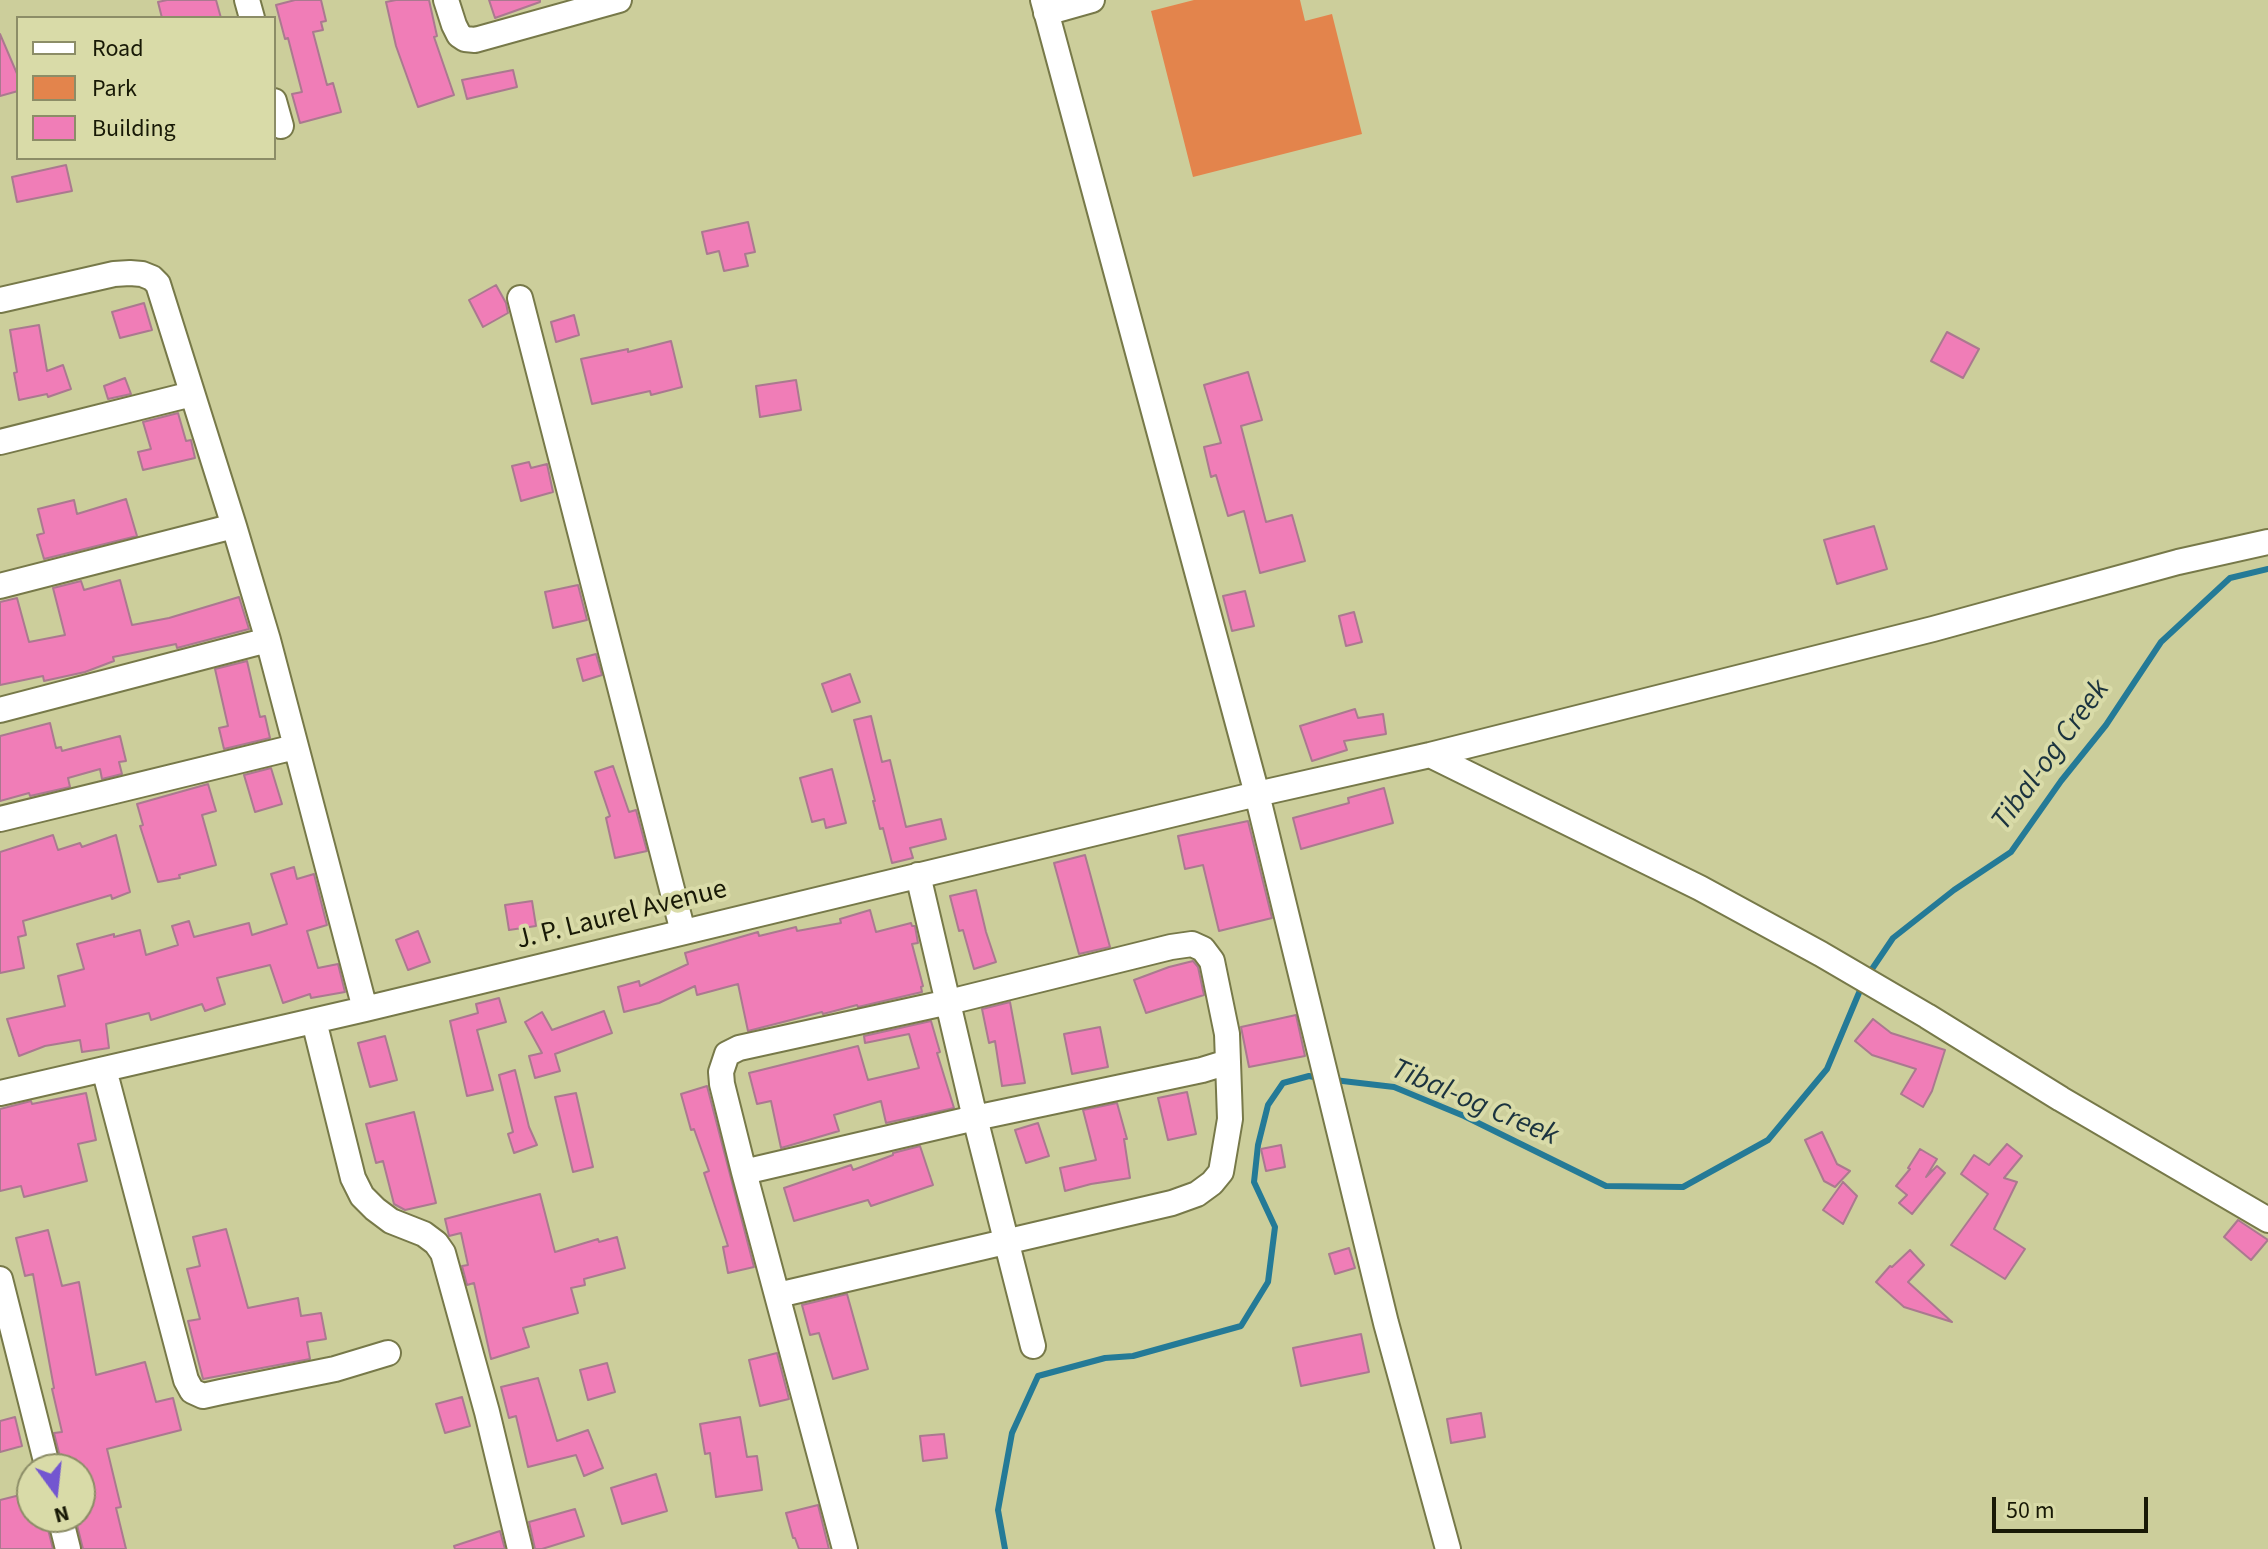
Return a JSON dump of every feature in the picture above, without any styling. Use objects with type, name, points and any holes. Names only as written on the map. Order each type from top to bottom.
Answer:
[{"type":"street","points":[[446,0],[454,25],[465,39],[485,38],[561,8],[619,0]]},
{"type":"street","points":[[1092,0],[1045,6],[1257,794],[1386,1323],[1448,1549]]},
{"type":"street","points":[[276,108],[281,126]]},
{"type":"street","points":[[0,300],[114,274],[142,274],[158,284],[268,640],[365,1009]]},
{"type":"street","points":[[520,298],[683,932]]},
{"type":"street","points":[[0,442],[192,394]]},
{"type":"street","points":[[0,586],[234,526]]},
{"type":"street","name":"J. P. Laurel Avenue","points":[[0,1093],[1430,755],[1933,629],[2178,562],[2268,542]]},
{"type":"street","points":[[0,710],[268,640]]},
{"type":"street","points":[[0,819],[295,747]]},
{"type":"street","points":[[1430,755],[1700,888],[1821,954],[2268,1220]]},
{"type":"street","points":[[918,875],[1033,1346]]},
{"type":"street","points":[[778,1295],[1172,1203],[1197,1194],[1212,1183],[1221,1172],[1230,1119],[1227,1034],[1212,961],[1203,949],[1192,944],[1171,947],[949,1002],[739,1048],[727,1054],[721,1072],[722,1084],[845,1549]]},
{"type":"street","points":[[314,1021],[353,1178],[362,1196],[391,1221],[424,1234],[443,1253],[487,1412],[520,1549]]},
{"type":"street","points":[[744,1172],[1228,1062]]},
{"type":"street","points":[[104,1069],[186,1380],[192,1391],[203,1396],[335,1369],[388,1353]]},
{"type":"street","points":[[0,1279],[4,1310],[44,1453]]},
{"type":"green space","points":[[1194,0],[1300,0],[1305,21],[1332,14],[1362,134],[1193,177],[1151,11]]},
{"type":"building","points":[[216,0],[220,16],[162,16],[158,2]]},
{"type":"building","points":[[295,0],[321,0],[326,21],[321,22],[323,30],[313,32],[327,85],[333,83],[341,112],[300,123],[292,94],[302,92],[276,5]]},
{"type":"building","points":[[429,0],[437,36],[434,37],[454,95],[418,107],[396,46],[386,2]]},
{"type":"building","points":[[489,0],[540,0],[540,2],[495,18]]},
{"type":"building","points":[[0,34],[16,71],[16,92],[0,96]]},
{"type":"building","points":[[513,70],[517,87],[467,99],[462,80]]},
{"type":"building","points":[[66,165],[72,191],[17,202],[12,177]]},
{"type":"building","points":[[748,222],[755,252],[745,254],[748,266],[724,271],[719,251],[707,254],[702,232]]},
{"type":"building","points":[[496,285],[508,313],[483,327],[469,300]]},
{"type":"building","points":[[144,303],[152,330],[120,338],[112,312]]},
{"type":"building","points":[[574,315],[579,335],[556,342],[551,322]]},
{"type":"building","points":[[39,325],[47,371],[63,365],[71,389],[48,397],[47,394],[19,400],[10,330]]},
{"type":"building","points":[[1947,332],[1979,349],[1963,378],[1931,361]]},
{"type":"building","points":[[671,341],[682,387],[592,404],[581,359]]},
{"type":"building","points":[[1248,372],[1262,420],[1241,426],[1266,522],[1292,515],[1305,561],[1260,573],[1244,511],[1228,516],[1216,475],[1211,477],[1204,447],[1221,443],[1204,385]]},
{"type":"building","points":[[125,378],[131,394],[108,399],[104,386]]},
{"type":"building","points":[[796,380],[801,410],[760,417],[756,386]]},
{"type":"building","points":[[178,413],[186,441],[191,440],[195,458],[143,470],[138,452],[151,449],[143,422]]},
{"type":"building","points":[[529,462],[531,468],[547,464],[553,492],[521,501],[512,466]]},
{"type":"building","points":[[126,499],[137,536],[44,559],[37,535],[44,533],[38,509],[74,500],[77,514]]},
{"type":"building","points":[[1874,526],[1887,569],[1837,584],[1824,540]]},
{"type":"building","points":[[120,580],[132,625],[169,618],[239,597],[249,629],[177,648],[176,644],[113,657],[114,661],[85,672],[44,681],[43,676],[0,685],[0,602],[17,598],[29,642],[65,635],[53,588],[81,581],[84,590]]},
{"type":"building","points":[[578,585],[587,620],[553,628],[545,592]]},
{"type":"building","points":[[1245,591],[1254,626],[1232,631],[1223,596]]},
{"type":"building","points":[[1354,612],[1362,642],[1346,646],[1339,616]]},
{"type":"building","points":[[596,654],[602,675],[583,681],[577,659]]},
{"type":"building","points":[[247,661],[260,717],[265,716],[270,738],[224,749],[219,728],[228,726],[215,669]]},
{"type":"building","points":[[850,674],[860,702],[832,712],[822,684]]},
{"type":"building","points":[[1355,709],[1358,718],[1383,714],[1386,734],[1344,741],[1347,750],[1312,761],[1300,726]]},
{"type":"building","points":[[871,716],[882,762],[890,760],[906,827],[941,819],[946,839],[910,848],[913,858],[892,863],[883,828],[880,829],[854,720]]},
{"type":"building","points":[[50,723],[56,748],[61,747],[62,751],[120,736],[126,761],[119,762],[122,774],[102,779],[100,769],[68,778],[70,787],[0,801],[0,736]]},
{"type":"building","points":[[613,766],[629,812],[636,810],[647,851],[615,858],[606,818],[610,816],[595,772]]},
{"type":"building","points":[[271,768],[282,804],[255,812],[244,775]]},
{"type":"building","points":[[832,769],[846,823],[826,828],[824,819],[812,822],[800,778]]},
{"type":"building","points":[[208,784],[216,811],[202,815],[216,865],[158,882],[140,826],[143,825],[137,804]]},
{"type":"building","points":[[1384,788],[1393,823],[1301,849],[1293,818],[1349,803],[1348,798]]},
{"type":"building","points":[[1248,821],[1272,918],[1219,931],[1203,865],[1185,869],[1178,836]]},
{"type":"building","points":[[53,835],[58,850],[80,843],[82,847],[116,835],[130,892],[23,921],[26,935],[18,937],[24,968],[0,973],[0,852]]},
{"type":"building","points":[[1085,855],[1110,947],[1079,954],[1054,863]]},
{"type":"building","points":[[294,867],[297,879],[314,874],[327,925],[307,931],[318,968],[338,964],[345,992],[311,998],[310,994],[283,1003],[270,965],[217,978],[225,1004],[205,1011],[202,1004],[151,1020],[149,1013],[106,1024],[109,1048],[82,1052],[80,1040],[45,1046],[19,1056],[7,1019],[65,1006],[58,976],[84,969],[77,944],[140,930],[146,955],[178,945],[172,926],[189,921],[194,937],[249,923],[252,935],[287,924],[271,874]]},
{"type":"building","points":[[976,890],[996,962],[974,969],[950,896]]},
{"type":"building","points":[[532,901],[536,926],[509,930],[505,905]]},
{"type":"building","points":[[870,910],[876,932],[911,923],[915,926],[918,943],[912,944],[922,992],[748,1031],[738,984],[697,995],[695,986],[659,1003],[624,1012],[618,987],[639,981],[640,986],[688,964],[685,953],[758,932],[759,936],[796,927],[797,931],[841,923],[840,919]]},
{"type":"building","points":[[418,931],[430,962],[408,970],[396,940]]},
{"type":"building","points":[[1193,961],[1198,967],[1204,995],[1146,1013],[1134,980]]},
{"type":"building","points":[[499,998],[506,1022],[477,1030],[493,1090],[467,1096],[450,1021],[478,1013],[476,1004]]},
{"type":"building","points":[[1010,1002],[1025,1083],[1002,1086],[995,1041],[989,1043],[982,1009]]},
{"type":"building","points":[[604,1011],[612,1033],[555,1054],[560,1071],[535,1078],[529,1056],[542,1053],[525,1022],[542,1012],[552,1030]]},
{"type":"building","points":[[1296,1015],[1305,1056],[1249,1067],[1241,1027]]},
{"type":"building","points":[[1873,1019],[1891,1033],[1945,1050],[1932,1091],[1923,1107],[1901,1094],[1916,1069],[1872,1055],[1855,1041]]},
{"type":"building","points":[[931,1021],[954,1108],[886,1123],[881,1101],[834,1115],[839,1131],[781,1148],[771,1101],[757,1104],[749,1073],[858,1046],[868,1080],[919,1068],[909,1034],[865,1043],[864,1036]]},
{"type":"building","points":[[1100,1027],[1108,1067],[1072,1074],[1064,1034]]},
{"type":"building","points":[[385,1036],[397,1080],[370,1087],[358,1043]]},
{"type":"building","points":[[515,1070],[529,1127],[537,1145],[514,1153],[508,1134],[513,1132],[499,1075]]},
{"type":"building","points":[[707,1086],[754,1267],[728,1273],[723,1247],[728,1246],[704,1173],[709,1171],[694,1129],[691,1130],[681,1094]]},
{"type":"building","points":[[1187,1092],[1196,1134],[1168,1140],[1158,1098]]},
{"type":"building","points":[[86,1093],[96,1140],[78,1144],[87,1181],[24,1197],[21,1186],[0,1191],[0,1109]]},
{"type":"building","points":[[576,1093],[593,1167],[573,1172],[555,1097]]},
{"type":"building","points":[[1117,1103],[1127,1139],[1124,1139],[1130,1178],[1065,1191],[1060,1168],[1096,1160],[1083,1110]]},
{"type":"building","points":[[414,1112],[436,1203],[405,1210],[394,1204],[383,1161],[376,1163],[366,1124]]},
{"type":"building","points":[[1038,1123],[1049,1156],[1026,1163],[1015,1130]]},
{"type":"building","points":[[1822,1132],[1837,1164],[1850,1171],[1835,1187],[1824,1181],[1805,1140]]},
{"type":"building","points":[[2007,1144],[2022,1156],[2004,1178],[2017,1182],[1994,1229],[2025,1249],[2005,1279],[1951,1245],[1988,1194],[1961,1174],[1974,1155],[1989,1165]]},
{"type":"building","points":[[1281,1145],[1285,1167],[1266,1171],[1261,1149]]},
{"type":"building","points":[[920,1146],[933,1185],[871,1206],[868,1200],[794,1221],[784,1188],[851,1165],[853,1170],[893,1153]]},
{"type":"building","points":[[1920,1149],[1937,1159],[1926,1177],[1937,1166],[1945,1173],[1912,1214],[1899,1203],[1907,1195],[1896,1186],[1910,1169]]},
{"type":"building","points":[[1843,1182],[1857,1196],[1843,1224],[1823,1210]]},
{"type":"building","points":[[540,1194],[555,1252],[598,1239],[599,1242],[617,1237],[625,1268],[584,1279],[585,1285],[571,1288],[578,1313],[523,1328],[529,1347],[491,1359],[474,1283],[467,1285],[462,1266],[468,1265],[461,1233],[449,1236],[445,1219]]},
{"type":"building","points":[[2238,1220],[2268,1240],[2251,1260],[2224,1237]]},
{"type":"building","points":[[226,1229],[248,1308],[298,1298],[301,1316],[321,1313],[326,1339],[307,1342],[310,1359],[203,1379],[188,1321],[200,1319],[187,1269],[200,1266],[193,1237]]},
{"type":"building","points":[[48,1230],[62,1286],[79,1282],[96,1375],[145,1362],[156,1402],[173,1398],[181,1430],[107,1449],[121,1507],[116,1508],[126,1549],[83,1549],[79,1533],[96,1533],[96,1453],[59,1453],[54,1433],[62,1432],[33,1274],[25,1276],[16,1238]]},
{"type":"building","points":[[1349,1248],[1355,1268],[1335,1274],[1329,1254]]},
{"type":"building","points":[[1910,1250],[1924,1265],[1908,1282],[1952,1322],[1904,1307],[1876,1282]]},
{"type":"building","points":[[847,1294],[868,1369],[833,1379],[819,1333],[810,1335],[802,1305]]},
{"type":"building","points":[[1361,1334],[1369,1372],[1301,1386],[1293,1348]]},
{"type":"building","points":[[777,1353],[789,1399],[760,1406],[749,1360]]},
{"type":"building","points":[[607,1363],[615,1392],[588,1400],[580,1370]]},
{"type":"building","points":[[538,1378],[557,1441],[588,1430],[603,1468],[584,1476],[576,1455],[528,1467],[516,1416],[509,1418],[501,1387]]},
{"type":"building","points":[[462,1397],[470,1426],[445,1433],[436,1404]]},
{"type":"building","points":[[1481,1413],[1485,1437],[1451,1443],[1447,1419]]},
{"type":"building","points":[[15,1417],[22,1446],[0,1452],[0,1421]]},
{"type":"building","points":[[740,1417],[747,1457],[757,1456],[762,1490],[716,1497],[710,1453],[705,1454],[700,1424]]},
{"type":"building","points":[[944,1434],[947,1458],[923,1461],[920,1436]]},
{"type":"building","points":[[656,1474],[667,1511],[622,1524],[611,1488]]},
{"type":"building","points":[[16,1496],[16,1533],[49,1533],[53,1549],[0,1549],[0,1500]]},
{"type":"building","points":[[818,1505],[829,1549],[799,1549],[786,1513]]},
{"type":"building","points":[[575,1509],[584,1536],[535,1549],[529,1522]]},
{"type":"building","points":[[500,1531],[505,1549],[455,1549],[454,1546]]},
{"type":"waterway","name":"Tibal-og Creek","points":[[1870,972],[1893,938],[1954,890],[2011,852],[2061,781],[2106,725],[2161,642],[2230,578],[2268,569]]},
{"type":"waterway","name":"Tibal-og Creek","points":[[1334,1080],[1394,1087],[1464,1116],[1606,1186],[1683,1187],[1768,1140],[1827,1069],[1861,988]]},
{"type":"waterway","name":"Tibal-og Creek","points":[[1005,1549],[998,1510],[1012,1433],[1038,1376],[1105,1358],[1133,1356],[1241,1326],[1268,1282],[1275,1227],[1254,1182],[1258,1145],[1268,1105],[1283,1083],[1309,1076],[1319,1078]]}]
